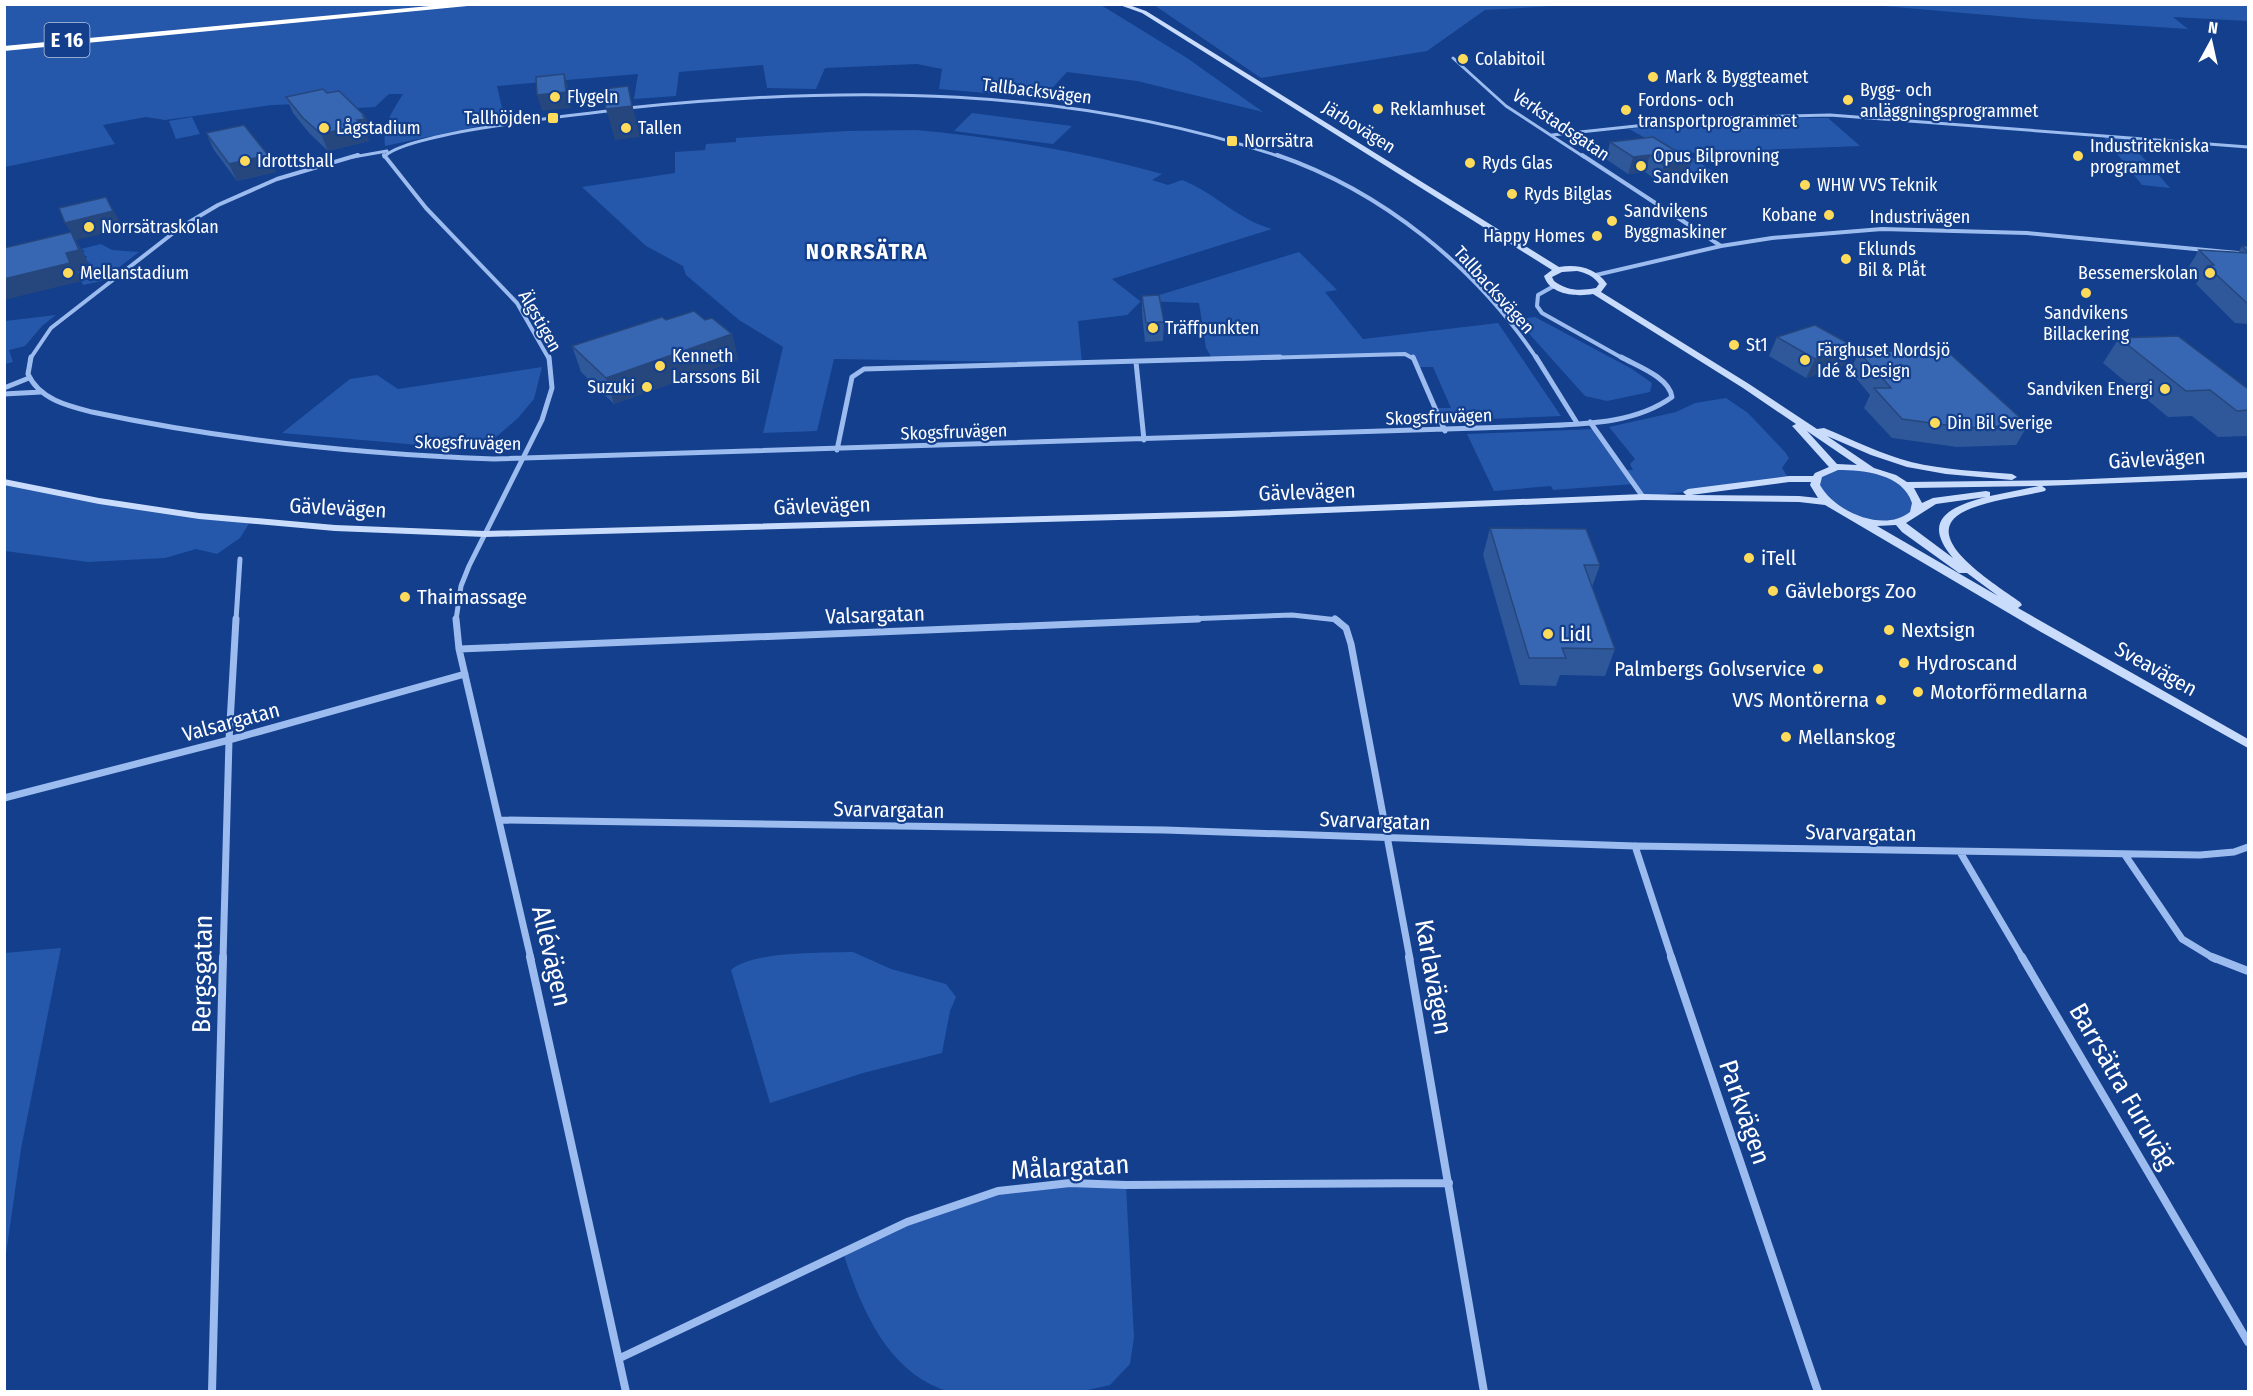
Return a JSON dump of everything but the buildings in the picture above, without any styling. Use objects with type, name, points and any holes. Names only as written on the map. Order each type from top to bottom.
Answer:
[{"type":"highway","name":"E 16","points":[[4,48],[252,21],[449,4]]},
{"type":"highway","name":"E 16","points":[[4,48],[484,4]]},
{"type":"main road","name":"Järbovägen","points":[[1119,4],[1144,12],[1558,270],[1579,270],[1596,275]]},
{"type":"main road","points":[[1142,4],[1144,12]]},
{"type":"main road","points":[[1558,270],[1548,276],[1554,286],[1574,292],[1599,290],[1602,284],[1596,275]]},
{"type":"main road","points":[[1594,291],[1871,470]]},
{"type":"main road","points":[[1788,416],[1834,467],[1823,471],[1815,479],[1816,490],[1825,502]]},
{"type":"main road","points":[[1788,416],[1878,454],[1909,464],[1934,470],[2067,483]]},
{"type":"main road","name":"Gävlevägen","points":[[1834,467],[1871,470],[1904,485],[2067,483],[2248,475]]},
{"type":"main road","name":"Gävlevägen","points":[[1643,497],[1789,479],[1815,479]]},
{"type":"main road","name":"Gävlevägen","points":[[4,482],[99,501],[199,516],[318,527],[486,534],[1206,515],[1643,497],[1825,502],[1856,518],[1880,522],[1908,518],[1933,501],[2067,483]]},
{"type":"main road","points":[[2045,629],[1960,560],[1950,548],[1943,532],[1948,517],[1971,504],[2067,483]]},
{"type":"main road","points":[[1904,485],[1916,500],[1917,510]]},
{"type":"main road","name":"Sveavägen","points":[[1856,518],[2248,744]]},
{"type":"main road","name":"Sveavägen","points":[[1898,521],[1906,530],[2045,629]]},
{"type":"street","name":"Verkstadsgatan","points":[[1453,58],[1506,106],[1721,246]]},
{"type":"street","name":"Tallbacksvägen","points":[[383,156],[388,151],[408,144],[592,113],[656,105],[806,95],[899,94],[980,98],[1069,107],[1164,124],[1236,142],[1301,164],[1357,190],[1395,214],[1456,265],[1510,322],[1576,423]]},
{"type":"street","points":[[1552,135],[1689,120],[1807,114],[2248,147]]},
{"type":"street","points":[[4,388],[29,378],[28,368],[33,353],[51,328],[197,216],[248,190],[277,179],[359,155],[388,151]]},
{"type":"street","name":"Älgstigen","points":[[383,156],[426,208],[517,303],[548,354],[552,374],[549,402],[486,534]]},
{"type":"street","name":"Industrivägen","points":[[1596,275],[1721,246],[1817,234],[1926,228],[2027,232],[2248,254]]},
{"type":"street","name":"Skogsfruvägen","points":[[29,378],[41,392],[62,403],[96,412],[262,441],[398,455],[523,458],[1445,431],[1590,422],[1657,408],[1672,397],[1671,389],[1664,381],[1542,314],[1537,306],[1538,295],[1554,286]]},
{"type":"street","points":[[837,450],[852,377],[864,369],[1405,354],[1413,357],[1445,431]]},
{"type":"street","points":[[1136,362],[1144,440]]},
{"type":"street","name":"Skogsfruvägen","points":[[4,394],[41,392]]},
{"type":"street","points":[[1590,422],[1643,497]]},
{"type":"street","name":"Allévägen","points":[[486,534],[461,586],[455,614],[459,649],[500,820],[626,1392]]},
{"type":"street","name":"Bergsgatan","points":[[212,1392],[229,740],[240,559]]},
{"type":"street","name":"Valsargatan","points":[[459,649],[1292,615]]},
{"type":"street","name":"Karlavägen","points":[[1292,615],[1326,616],[1337,619],[1346,628],[1351,644],[1389,837],[1484,1392]]},
{"type":"street","name":"Valsargatan","points":[[4,798],[229,740],[465,674]]},
{"type":"street","name":"Svarvargatan","points":[[500,820],[1165,830],[1635,846],[2125,855],[2200,855],[2234,852],[2248,848]]},
{"type":"street","name":"Parkvägen","points":[[1635,846],[1696,1034],[1818,1392]]},
{"type":"street","name":"Barrsätra Furuväg","points":[[1960,852],[2248,1342]]},
{"type":"street","points":[[2125,855],[2182,939],[2220,962],[2248,971]]},
{"type":"street","name":"Målargatan","points":[[620,1358],[907,1222],[998,1191],[1070,1183],[1126,1185],[1449,1183]]},
{"type":"shaded area","points":[[2248,4],[2248,21],[2173,17],[2188,29],[1872,5]]},
{"type":"shaded area","points":[[4,5],[1101,5],[1187,58],[1263,112],[1137,81],[1067,72],[1043,98],[939,89],[942,69],[917,64],[825,68],[816,89],[767,88],[763,65],[679,72],[676,96],[634,99],[638,74],[497,86],[507,120],[385,146],[387,124],[403,94],[389,94],[375,107],[357,108],[326,103],[272,105],[165,120],[146,117],[103,125],[115,144],[5,167]]},
{"type":"shaded area","points":[[1154,5],[1572,5],[1485,10],[1427,51],[1261,78]]},
{"type":"shaded area","points":[[972,113],[1072,126],[1053,144],[954,131]]},
{"type":"shaded area","points":[[192,117],[200,134],[176,139],[169,121]]},
{"type":"shaded area","points":[[1828,118],[1860,146],[1685,153],[1729,182],[1712,184],[1646,144],[1647,139],[1629,129],[1681,123]]},
{"type":"shaded area","points":[[916,130],[1040,146],[1162,174],[1152,180],[1168,185],[1182,180],[1205,191],[1248,219],[1272,229],[1112,279],[1140,301],[1299,252],[1337,290],[1325,292],[1363,339],[1498,323],[1561,416],[1441,421],[1435,408],[1451,408],[1433,367],[1417,367],[1413,357],[1405,354],[1213,360],[1206,348],[1199,303],[1141,301],[1127,315],[1078,321],[1082,363],[834,359],[817,431],[763,433],[783,347],[739,320],[686,275],[683,266],[646,246],[582,187],[675,173],[675,152],[705,150],[706,144],[736,142],[736,138],[847,131]]},
{"type":"shaded area","points":[[2102,135],[2125,137],[2170,188],[2142,185]]},
{"type":"shaded area","points":[[101,244],[112,250],[139,252],[101,281],[83,285],[77,271],[90,268],[88,263],[91,262],[87,262],[87,256],[83,252],[85,251],[81,249]]},
{"type":"shaded area","points":[[56,315],[42,326],[25,346],[9,350],[13,362],[5,364],[5,321]]},
{"type":"shaded area","points":[[1535,317],[1632,369],[1652,383],[1650,392],[1607,401],[1585,396],[1516,319]]},
{"type":"shaded area","points":[[542,367],[534,399],[518,418],[495,438],[454,444],[419,445],[282,433],[350,379],[377,375],[398,389]]},
{"type":"shaded area","points":[[1726,398],[1748,413],[1785,452],[1789,458],[1782,468],[1789,479],[1643,497],[1634,484],[1553,490],[1551,486],[1494,491],[1467,434],[1595,429],[1624,470],[1633,470],[1630,464],[1635,459],[1609,427],[1676,412],[1695,403]]},
{"type":"shaded area","points":[[1843,467],[1890,477],[1913,494],[1912,516],[1880,522],[1841,512],[1815,481],[1818,475]]},
{"type":"shaded area","points":[[5,482],[74,497],[250,522],[240,538],[217,554],[196,549],[165,558],[88,562],[5,551]]},
{"type":"shaded area","points":[[61,948],[21,1149],[5,1261],[5,953]]},
{"type":"shaded area","points":[[853,952],[891,969],[946,984],[956,997],[950,1011],[942,1053],[863,1073],[770,1103],[731,970],[755,959],[771,956]]},
{"type":"shaded area","points":[[1070,1183],[1126,1185],[1134,1338],[1130,1364],[1110,1385],[1083,1391],[950,1392],[928,1383],[910,1371],[880,1337],[868,1317],[843,1252],[907,1222],[998,1191]]},
{"type":"place","name":"Colabitoil","points":[[1463,59]]},
{"type":"place","name":"Mark & Byggteamet","points":[[1653,77]]},
{"type":"place","name":"Flygeln","points":[[555,97]]},
{"type":"place","name":"Bygg- och anläggningsprogrammet","points":[[1848,100]]},
{"type":"place","name":"Reklamhuset","points":[[1378,109]]},
{"type":"place","name":"Fordons- och transportprogrammet","points":[[1626,110]]},
{"type":"place","name":"Tallhöjden","points":[[553,118]]},
{"type":"place","name":"Lågstadium","points":[[324,128]]},
{"type":"place","name":"Tallen","points":[[626,128]]},
{"type":"place","name":"Norrsätra","points":[[1232,141]]},
{"type":"place","name":"Industritekniska programmet","points":[[2078,156]]},
{"type":"place","name":"Idrottshall","points":[[245,161]]},
{"type":"place","name":"Ryds Glas","points":[[1470,163]]},
{"type":"place","name":"Opus Bilprovning Sandviken","points":[[1641,166]]},
{"type":"place","name":"WHW VVS Teknik","points":[[1805,185]]},
{"type":"place","name":"Ryds Bilglas","points":[[1512,194]]},
{"type":"place","name":"Kobane","points":[[1829,215]]},
{"type":"place","name":"Sandvikens Byggmaskiner","points":[[1612,221]]},
{"type":"place","name":"Norrsätraskolan","points":[[89,227]]},
{"type":"place","name":"Happy Homes","points":[[1597,236]]},
{"type":"place","name":"Eklunds Bil & Plåt","points":[[1846,259]]},
{"type":"place","name":"Mellanstadium","points":[[68,273]]},
{"type":"place","name":"Bessemerskolan","points":[[2210,273]]},
{"type":"place","name":"Sandvikens Billackering","points":[[2086,293]]},
{"type":"place","name":"Träffpunkten","points":[[1153,328]]},
{"type":"place","name":"St1","points":[[1734,345]]},
{"type":"place","name":"Färghuset Nordsjö Idé & Design","points":[[1805,360]]},
{"type":"place","name":"Kenneth Larssons Bil","points":[[660,366]]},
{"type":"place","name":"Suzuki","points":[[647,387]]},
{"type":"place","name":"Sandviken Energi","points":[[2165,389]]},
{"type":"place","name":"Din Bil Sverige","points":[[1935,423]]},
{"type":"place","name":"iTell","points":[[1749,558]]},
{"type":"place","name":"Gävleborgs Zoo","points":[[1773,591]]},
{"type":"place","name":"Thaimassage","points":[[405,597]]},
{"type":"place","name":"Nextsign","points":[[1889,630]]},
{"type":"place","name":"Lidl","points":[[1548,634]]},
{"type":"place","name":"Hydroscand","points":[[1904,663]]},
{"type":"place","name":"Palmbergs Golvservice","points":[[1818,669]]},
{"type":"place","name":"Motorförmedlarna","points":[[1918,692]]},
{"type":"place","name":"VVS Montörerna","points":[[1881,700]]},
{"type":"place","name":"Mellanskog","points":[[1786,737]]},
{"type":"district","name":"NORRSÄTRA","points":[[867,251]]}]
